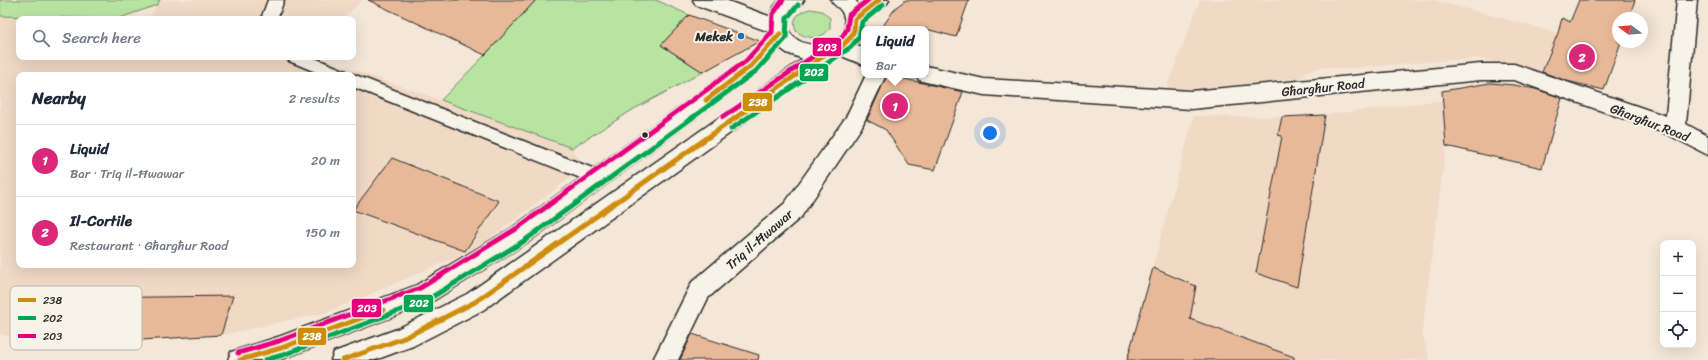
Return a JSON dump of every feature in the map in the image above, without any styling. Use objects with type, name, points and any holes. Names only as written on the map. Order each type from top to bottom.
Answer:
[{"type":"main road","points":[[703,0],[779,31]]},
{"type":"main road","points":[[794,0],[783,9],[778,20],[779,31],[784,41],[791,47],[811,54],[836,49],[861,56]]},
{"type":"main road","points":[[343,360],[404,338],[475,302],[779,86],[836,49],[851,37],[854,30],[855,19],[847,4],[840,0]]},
{"type":"main road","points":[[855,19],[879,0]]},
{"type":"main road","points":[[1674,128],[1688,0]]},
{"type":"main road","points":[[240,360],[281,348],[423,294],[520,235],[751,66],[779,31]]},
{"type":"main road","name":"Għargħur Road","points":[[929,75],[984,87],[1191,100],[1481,72],[1514,72],[1674,128],[1708,146]]},
{"type":"main road","name":"Triq il-Ħwawar","points":[[665,360],[700,290],[793,210],[854,122],[875,78]]},
{"type":"lane","points":[[270,16],[276,0]]},
{"type":"lane","points":[[302,60],[332,72]]},
{"type":"lane","points":[[356,81],[599,178]]},
{"type":"shaded area","points":[[160,0],[362,0],[346,16],[151,16]]},
{"type":"shaded area","points":[[1200,0],[1433,0],[1558,33],[1542,73],[1478,58],[1340,69],[1328,67],[1306,71],[1301,78],[1166,90]]},
{"type":"shaded area","points":[[0,12],[62,16],[16,16],[16,60],[326,60],[572,148],[583,168],[477,248],[328,312],[221,335],[142,340],[142,286],[10,286],[10,337],[0,334]]},
{"type":"shaded area","points":[[1443,100],[1446,146],[1422,332],[1430,360],[1127,360],[1194,116],[1282,117],[1325,115]]},
{"type":"green space","points":[[0,0],[160,0],[157,5],[126,16],[0,16]]},
{"type":"green space","points":[[536,0],[656,0],[689,15],[661,45],[703,72],[634,109],[572,148],[441,100]]},
{"type":"green space","points":[[810,9],[822,11],[830,18],[830,28],[819,37],[805,36],[796,31],[794,23],[795,20],[799,14]]},
{"type":"building","points":[[368,0],[536,0],[485,55]]},
{"type":"building","points":[[906,0],[969,0],[956,37],[929,30],[929,26],[883,26],[896,7]]},
{"type":"building","points":[[1579,0],[1635,0],[1631,12],[1612,12],[1612,48],[1619,48],[1604,90],[1567,81],[1542,72],[1558,33],[1562,18],[1570,22]]},
{"type":"building","points":[[689,15],[760,41],[703,72],[661,45]]},
{"type":"building","points":[[886,78],[900,78],[963,92],[935,170],[909,165],[886,130],[867,120]]},
{"type":"building","points":[[1490,83],[1535,89],[1562,98],[1542,168],[1446,146],[1442,91]]},
{"type":"building","points":[[1325,115],[1297,287],[1256,273],[1282,136],[1278,135],[1282,117]]},
{"type":"building","points":[[392,158],[499,201],[465,251],[356,211],[356,206]]},
{"type":"building","points":[[1153,268],[1196,286],[1190,319],[1294,357],[1294,360],[1127,360]]},
{"type":"building","points":[[233,296],[221,335],[142,340],[142,297]]},
{"type":"building","points":[[692,334],[759,355],[758,360],[680,360]]},
{"type":"transit line","name":"203","points":[[238,353],[279,341],[420,288],[516,229],[746,61],[772,32],[773,14],[783,0]]},
{"type":"transit line","name":"203","points":[[723,117],[842,37],[847,29],[849,15],[868,0]]},
{"type":"transit line","name":"238","points":[[343,360],[404,338],[475,302],[779,87],[831,51],[841,47],[851,37],[854,30],[855,19],[879,0]]},
{"type":"transit line","name":"202","points":[[265,360],[283,355],[427,300],[524,241],[756,71],[786,38],[787,18],[798,5]]},
{"type":"transit line","name":"202","points":[[861,26],[862,22],[883,5]]},
{"type":"transit line","name":"202","points":[[731,129],[851,47],[859,37],[861,27]]},
{"type":"transit line","name":"238","points":[[706,100],[751,66],[780,34]]},
{"type":"transit line","name":"238","points":[[240,360],[281,348],[383,310]]},
{"type":"place","name":"Mekek","points":[[741,36]]},
{"type":"place","name":"Il-Cortile","points":[[1582,57]]},
{"type":"place","name":"Liquid","points":[[895,106]]}]
